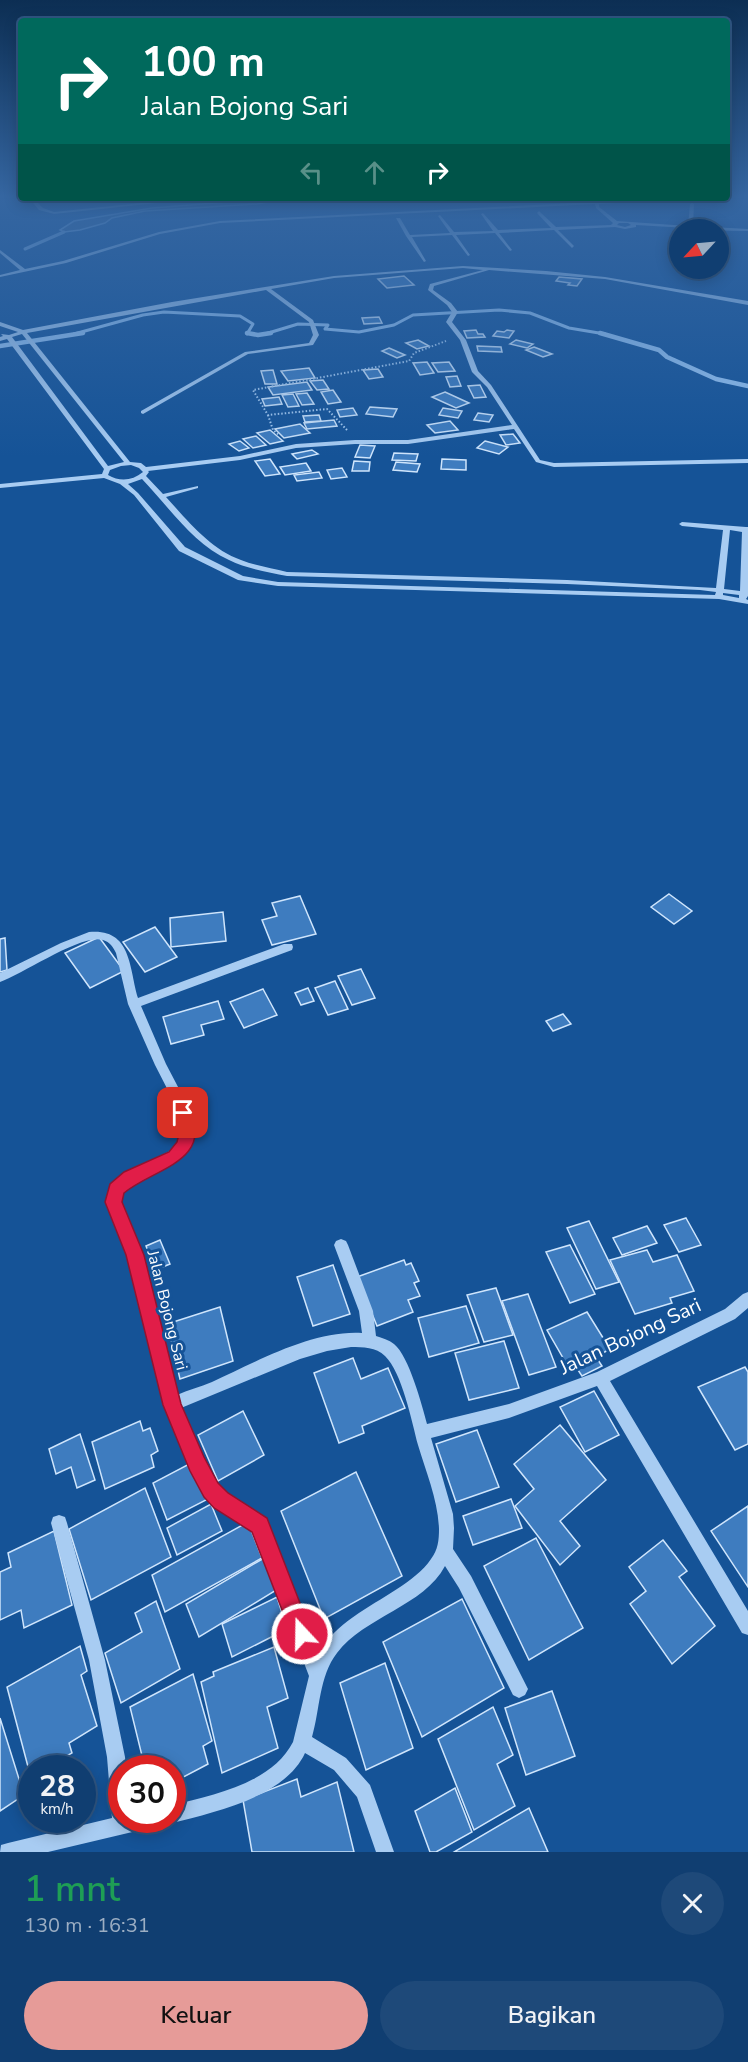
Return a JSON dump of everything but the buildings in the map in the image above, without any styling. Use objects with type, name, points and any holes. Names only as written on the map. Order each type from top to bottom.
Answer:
[{"type":"street","points":[[0,339],[23,332],[291,284]]},
{"type":"street","points":[[436,284],[429,288],[432,293],[452,306],[453,315],[449,322],[461,336],[471,366],[489,387],[538,460],[550,465],[748,461]]},
{"type":"street","points":[[642,284],[748,303]]},
{"type":"street","points":[[143,412],[247,353],[311,344],[316,335],[311,321],[267,288]]},
{"type":"street","points":[[0,324],[23,332],[128,463],[144,473],[204,541],[225,556],[253,566],[287,574],[567,582],[745,597],[747,529],[682,524]]},
{"type":"street","points":[[0,334],[8,336],[106,472],[108,479],[122,482],[136,494],[182,549],[241,578],[278,584],[720,594]]},
{"type":"street","points":[[122,482],[144,473],[247,457],[290,447],[355,442],[419,441],[514,427]]},
{"type":"street","points":[[0,486],[106,472],[128,463]]},
{"type":"street","points":[[163,496],[196,487]]},
{"type":"street","points":[[720,594],[727,527]]},
{"type":"street","points":[[567,582],[568,592]]},
{"type":"street","name":"Jalan Bojong Sari","points":[[0,978],[28,967],[77,939],[99,935],[117,943],[127,969],[134,1004],[161,1065],[179,1097],[188,1130],[184,1145],[174,1157],[130,1178],[116,1189],[113,1195],[114,1202],[135,1255],[172,1405],[197,1464],[211,1490],[221,1500],[259,1525],[316,1672]]},
{"type":"street","points":[[134,1004],[288,947]]},
{"type":"street","points":[[341,1245],[366,1311],[370,1341]]},
{"type":"street","name":"Jalan Bojong Sari","points":[[422,1433],[509,1411],[600,1378],[730,1314],[748,1299]]},
{"type":"street","points":[[172,1405],[303,1350],[340,1342],[370,1341],[391,1350],[398,1361],[422,1433],[444,1512],[447,1539],[445,1551],[432,1572],[357,1623],[324,1657],[316,1672],[301,1742],[293,1761],[269,1778],[231,1796],[186,1810]]},
{"type":"street","points":[[600,1378],[748,1628]]},
{"type":"street","points":[[59,1523],[96,1660],[116,1755]]},
{"type":"street","points":[[445,1551],[465,1582],[519,1689]]},
{"type":"street","points":[[301,1742],[340,1764],[364,1791],[385,1852]]},
{"type":"street","points":[[8,1852],[33,1848],[108,1828]]},
{"type":"path","points":[[290,447],[273,430],[268,415],[254,390],[308,382],[409,361],[414,352],[461,336]]},
{"type":"path","points":[[268,415],[327,409],[344,425]]},
{"type":"waterway","points":[[266,334],[298,324],[328,325],[325,329],[359,332],[394,325],[413,315],[499,310],[530,313],[569,328],[601,333]]},
{"type":"waterway","points":[[74,334],[143,315],[164,312],[240,316],[253,324],[248,333]]},
{"type":"waterway","points":[[0,346],[83,333]]},
{"type":"waterway","points":[[248,333],[266,334]]},
{"type":"waterway","points":[[266,334],[271,333]]},
{"type":"waterway","points":[[601,333],[659,350],[667,357],[716,379],[748,386]]},
{"type":"route","points":[[183,1113],[188,1130],[184,1145],[174,1157],[142,1171],[116,1189],[113,1195],[114,1202],[135,1255],[172,1405],[197,1464],[211,1490],[221,1500],[259,1525],[268,1542],[302,1634]]}]
